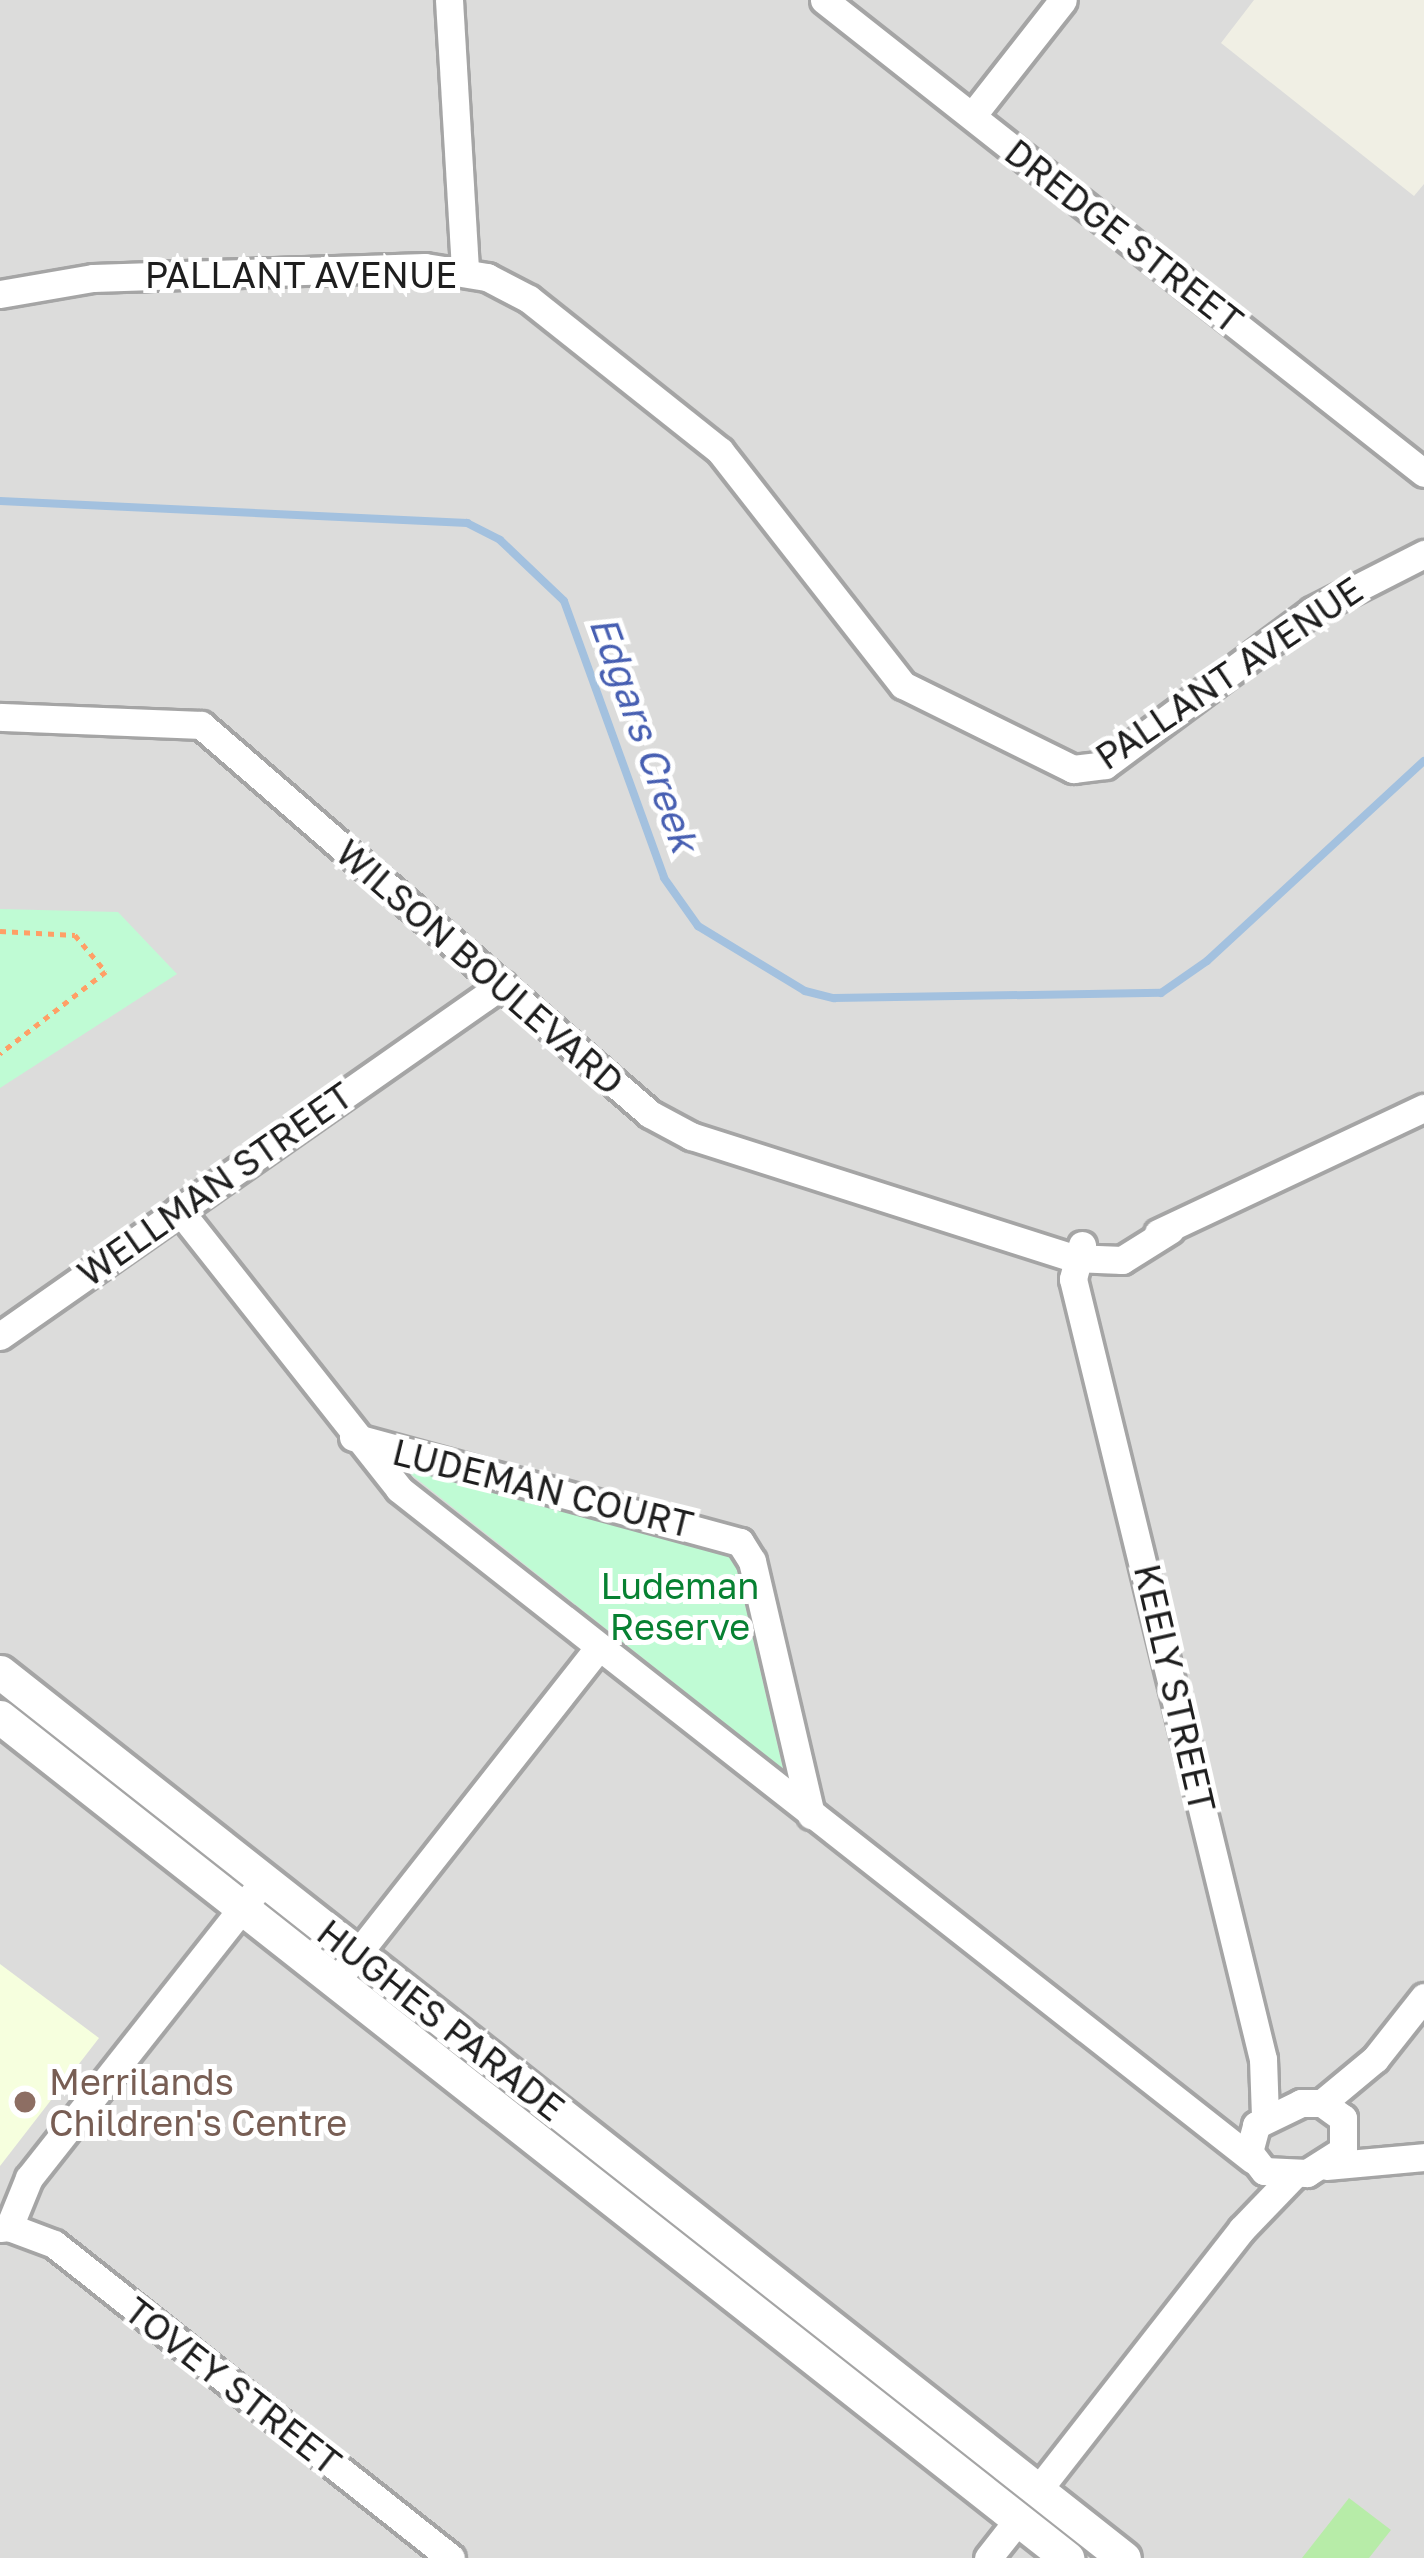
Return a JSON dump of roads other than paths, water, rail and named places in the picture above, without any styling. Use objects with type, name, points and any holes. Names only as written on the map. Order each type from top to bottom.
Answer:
[{"type":"street","points":[[449,0],[465,272]]},
{"type":"street","name":"DREDGE STREET","points":[[824,0],[1424,473]]},
{"type":"street","points":[[972,116],[1063,0]]},
{"type":"street","name":"PALLANT AVENUE","points":[[0,293],[93,278],[465,272],[529,299],[720,451],[903,685],[1073,769],[1105,764],[1312,611],[1424,554]]},
{"type":"street","name":"WILSON BOULEVARD","points":[[0,717],[201,725],[650,1114],[691,1136],[1081,1254],[1170,1230],[1424,1108]]},
{"type":"street","name":"WELLMAN STREET","points":[[430,1034],[478,965]]},
{"type":"street","name":"WELLMAN STREET","points":[[0,1336],[502,985]]},
{"type":"street","name":"LUDEMAN COURT","points":[[178,1210],[350,1436],[399,1489],[1255,2163]]},
{"type":"street","name":"KEELY STREET","points":[[1081,1254],[1088,1317],[1263,2059],[1260,2120]]},
{"type":"street","name":"LUDEMAN COURT","points":[[350,1436],[740,1542],[752,1561],[811,1815]]},
{"type":"street","points":[[336,1982],[598,1647]]},
{"type":"street","name":"HUGHES PARADE","points":[[0,1672],[1124,2558]]},
{"type":"street","name":"HUGHES PARADE","points":[[0,1717],[1067,2558]]},
{"type":"street","points":[[4,2228],[29,2178],[264,1880]]},
{"type":"street","points":[[1326,2167],[1375,2059],[1424,1997]]},
{"type":"street","name":"KEELY STREET","points":[[1263,2059],[1312,2103]]},
{"type":"street","points":[[1242,2229],[1260,2120],[1312,2103],[1375,2059]]},
{"type":"street","points":[[1312,2103],[1347,2129],[1414,2158]]},
{"type":"street","name":"LUDEMAN COURT","points":[[1196,2115],[1229,2127],[1260,2120]]},
{"type":"street","points":[[1038,2490],[1242,2229],[1293,2176],[1326,2167],[1414,2158]]},
{"type":"street","points":[[1255,2163],[1293,2176]]},
{"type":"street","name":"TOVEY STREET","points":[[4,2228],[54,2244],[451,2558]]},
{"type":"street","points":[[861,2394],[883,2366]]},
{"type":"street","points":[[988,2558],[1018,2520]]},
{"type":"waterway","name":"Edgars Creek","points":[[0,501],[467,523],[500,540],[564,601],[664,878],[698,926],[805,991],[834,998],[1161,993],[1207,961],[1424,761]]},
{"type":"place","name":"Merrilands Children's Centre","points":[[25,2102]]},
{"type":"park label","name":"Ludeman Reserve","points":[[680,1606]]}]
